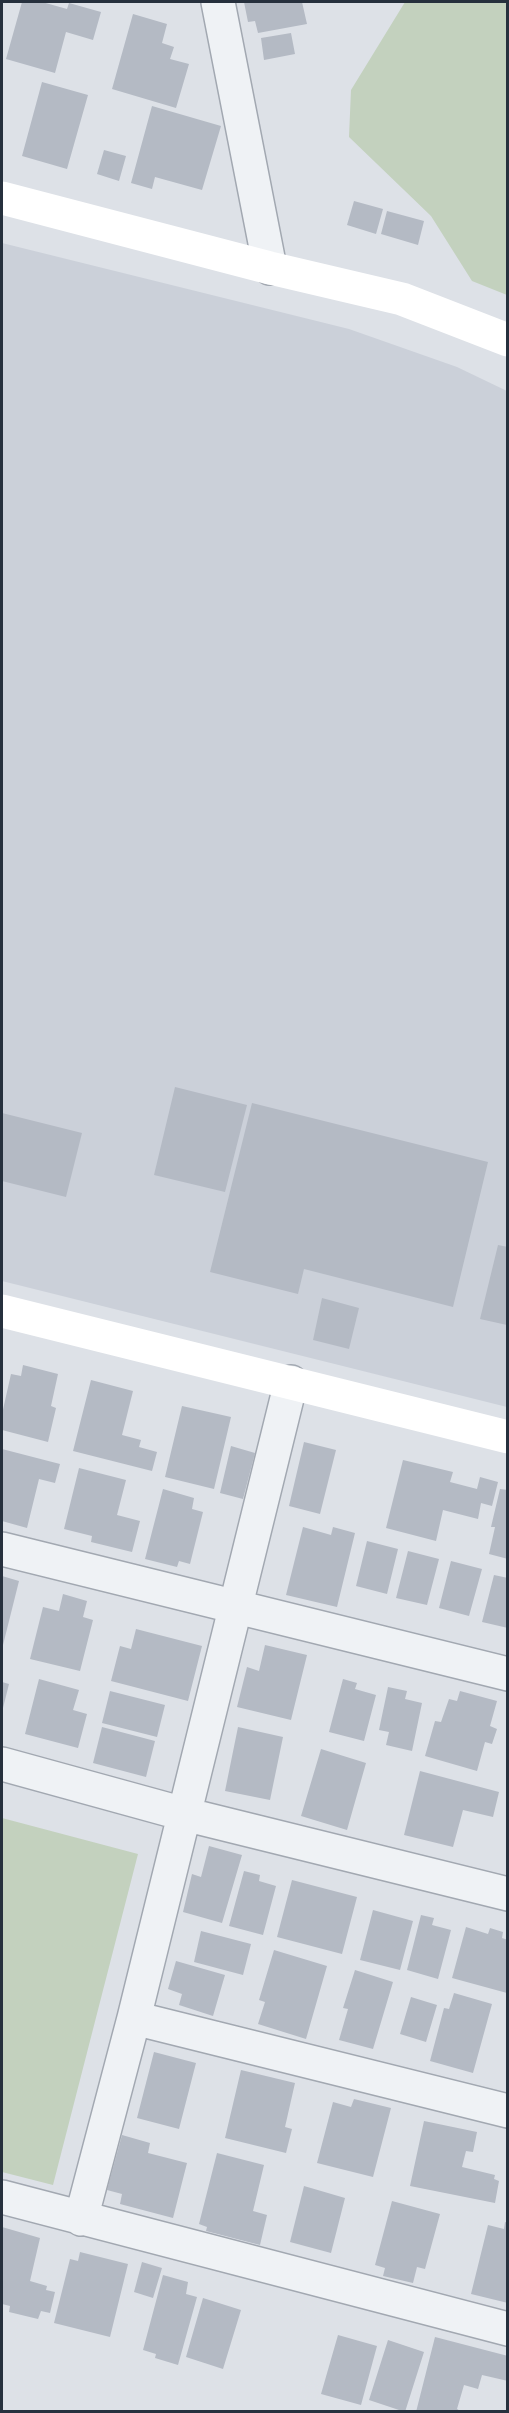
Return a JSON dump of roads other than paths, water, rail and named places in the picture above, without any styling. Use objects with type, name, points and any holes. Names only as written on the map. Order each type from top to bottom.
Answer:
[{"type":"street","points":[[214,3],[270,268]]},
{"type":"street","points":[[2,198],[270,268],[402,299],[507,340]]},
{"type":"street","points":[[2,1311],[507,1437]]},
{"type":"street","points":[[81,2219],[135,2018],[291,1382]]},
{"type":"street","points":[[2,1549],[507,1674]]},
{"type":"street","points":[[2,1764],[184,1814],[507,1894]]},
{"type":"street","points":[[135,2018],[507,2111]]},
{"type":"street","points":[[2,2197],[507,2329]]}]
